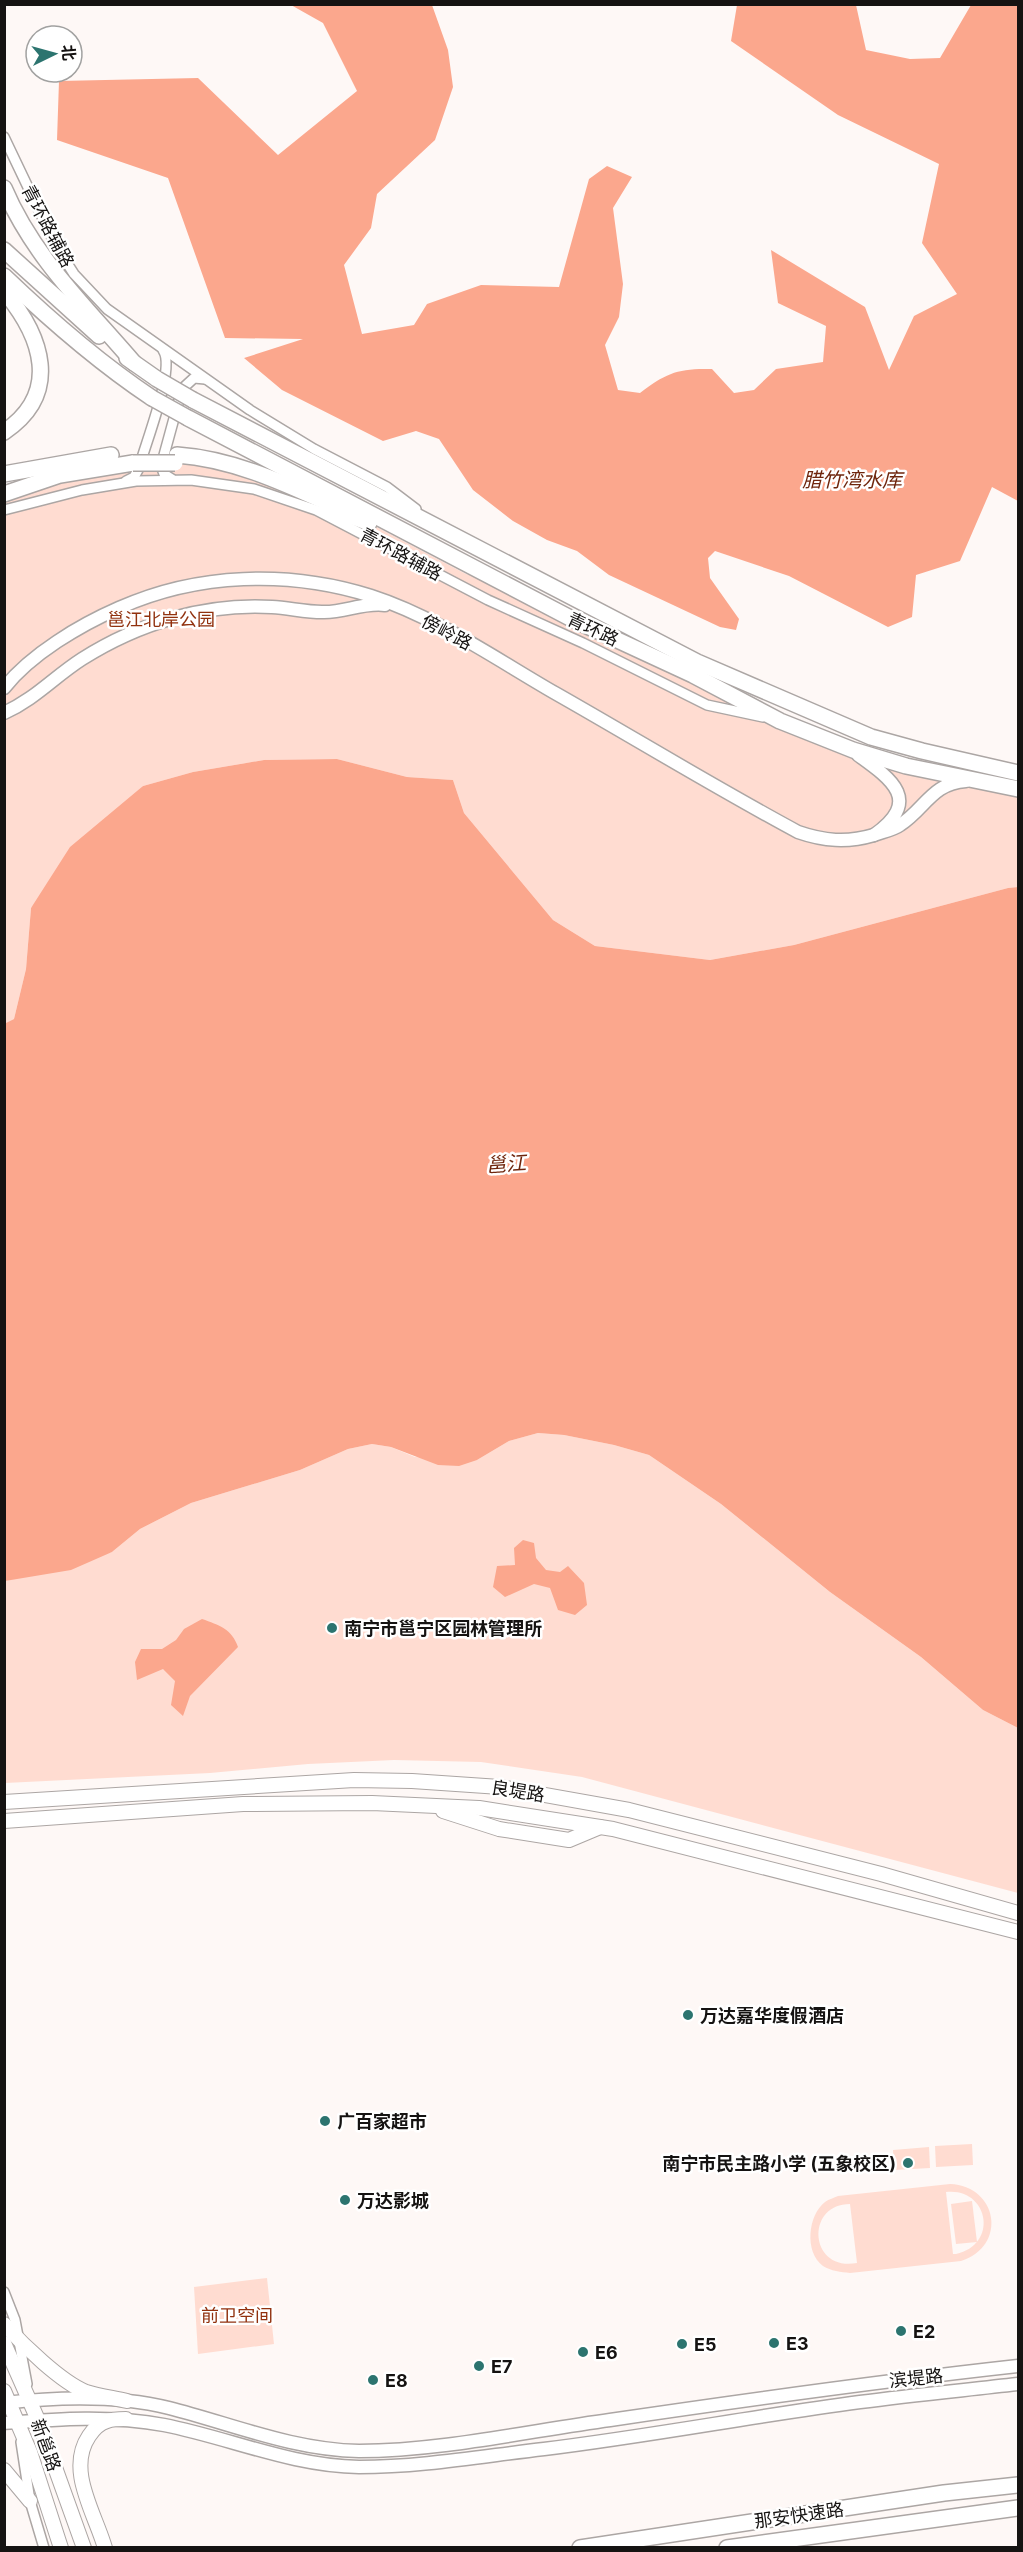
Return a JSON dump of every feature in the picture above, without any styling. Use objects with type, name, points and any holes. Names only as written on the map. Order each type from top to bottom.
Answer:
[{"type":"main road","points":[[4,188],[38,250],[71,294],[134,363]]},
{"type":"main road","points":[[4,250],[90,328],[134,363]]},
{"type":"main road","name":"青环路","points":[[4,276],[100,362],[152,398],[572,619],[693,675],[780,721],[853,750],[906,766],[1018,789]]},
{"type":"main road","points":[[4,291],[24,316],[34,335],[41,374],[39,390],[32,405],[24,417],[4,432]]},
{"type":"main road","name":"青环路","points":[[134,363],[193,400],[697,662],[860,732],[922,752],[1018,773]]},
{"type":"main road","points":[[5,494],[45,479],[134,458]]},
{"type":"main road","points":[[4,474],[72,460],[134,458],[219,462],[265,476],[369,523],[466,574],[516,589]]},
{"type":"main road","name":"良堤路","points":[[8,1801],[354,1780],[412,1780],[500,1787],[629,1810],[882,1874],[1018,1913]]},
{"type":"main road","points":[[8,1801],[9,1820]]},
{"type":"main road","name":"良堤路","points":[[9,1820],[243,1804],[372,1803],[478,1808],[600,1827],[1018,1932]]},
{"type":"main road","points":[[4,2324],[19,2340],[75,2386],[87,2392],[127,2401]]},
{"type":"main road","name":"新邕路","points":[[4,2343],[38,2420],[84,2547]]},
{"type":"main road","name":"新邕路","points":[[6,2399],[12,2423],[61,2547]]},
{"type":"main road","points":[[105,2547],[83,2484],[79,2463],[84,2443],[98,2426],[107,2421],[126,2419]]},
{"type":"main road","points":[[4,2470],[30,2501]]},
{"type":"main road","name":"那安快速路","points":[[580,2547],[944,2493],[1018,2485]]},
{"type":"main road","name":"那安快速路","points":[[727,2547],[1018,2508]]},
{"type":"street","name":"青环路辅路","points":[[4,137],[47,232],[74,274],[107,309],[162,350],[291,436],[387,487],[434,524]]},
{"type":"street","points":[[124,482],[134,477],[139,468],[166,378],[167,358],[162,350]]},
{"type":"street","points":[[174,479],[164,474],[161,466],[182,389],[194,378],[206,379]]},
{"type":"street","name":"青环路辅路","points":[[4,510],[124,482],[174,479],[233,485],[300,503],[488,600],[584,643],[707,705],[780,721]]},
{"type":"street","name":"傍岭路","points":[[4,688],[38,657],[70,634],[140,598],[170,589],[208,582],[247,579],[291,580],[331,586],[372,596],[450,632],[798,832],[827,840],[844,841],[874,835],[899,826],[929,797],[946,785],[974,780]]},
{"type":"street","points":[[4,713],[27,703],[55,678],[83,658],[142,628],[166,620],[191,614],[247,607],[271,607],[325,613],[367,605],[396,607]]},
{"type":"street","points":[[853,750],[889,777],[898,795],[899,805],[893,820],[874,835]]},
{"type":"street","points":[[4,2292],[15,2320],[30,2401]]},
{"type":"street","name":"滨堤路","points":[[6,2399],[127,2401],[166,2408],[283,2442],[320,2449],[367,2450],[441,2444],[813,2390],[1018,2366]]},
{"type":"street","name":"滨堤路","points":[[12,2423],[38,2420],[126,2419],[194,2432],[278,2457],[318,2464],[360,2467],[623,2439],[836,2406],[1018,2384]]},
{"type":"street","points":[[12,2423],[30,2501],[44,2547]]},
{"type":"green space","name":"邕江北岸公园","points":[[175,463],[204,466],[248,476],[369,523],[466,574],[516,589],[853,750],[1018,789],[1018,887],[794,945],[710,960],[595,946],[553,920],[464,813],[453,780],[407,777],[337,759],[264,760],[193,772],[143,786],[31,908],[26,969],[14,1019],[5,1024],[4,494],[25,486]]},
{"type":"green space","points":[[538,1433],[564,1435],[649,1455],[721,1504],[830,1592],[921,1657],[983,1710],[1018,1728],[1018,1893],[582,1777],[481,1762],[394,1760],[308,1764],[210,1773],[5,1783],[5,1581],[112,1552],[140,1529],[191,1503],[300,1470],[348,1449],[372,1444],[391,1447],[415,1457],[477,1460],[509,1441]]},
{"type":"green space","points":[[972,2144],[973,2165],[936,2167],[935,2146]]},
{"type":"green space","points":[[929,2147],[930,2168],[894,2170],[893,2150]]},
{"type":"green space","points":[[950,2184],[966,2187],[979,2195],[987,2205],[991,2218],[991,2231],[986,2243],[976,2253],[961,2261],[850,2273],[836,2271],[823,2266],[817,2260],[810,2234],[819,2208],[838,2196]],"holes":[[[946,2192],[960,2193],[971,2198],[979,2207],[983,2217],[983,2229],[979,2239],[970,2248],[956,2254],[953,2254]],[[850,2204],[857,2263],[841,2263],[829,2258],[822,2248],[819,2237],[820,2225],[825,2214],[835,2207]]]},
{"type":"green space","points":[[972,2201],[977,2242],[956,2244],[951,2204]]},
{"type":"green space","name":"前卫空间","points":[[267,2278],[274,2344],[198,2354],[194,2287]]},
{"type":"water","name":"腊竹湾水库","points":[[291,5],[432,5],[448,50],[453,87],[435,140],[377,194],[371,228],[344,265],[362,334],[414,325],[427,304],[481,285],[559,287],[589,179],[607,166],[632,177],[613,208],[623,284],[619,317],[605,345],[618,390],[640,393],[673,373],[712,369],[734,393],[754,390],[776,369],[823,362],[826,326],[778,303],[771,250],[865,307],[889,370],[914,316],[957,294],[922,243],[939,164],[838,115],[731,41],[737,5],[856,5],[866,50],[910,59],[940,58],[971,5],[1018,5],[1018,501],[992,487],[960,561],[916,575],[912,617],[888,627],[789,576],[715,551],[708,558],[710,578],[739,619],[736,630],[720,627],[609,575],[577,551],[547,540],[513,521],[473,490],[439,439],[416,431],[383,441],[282,390],[244,358],[303,339],[225,338],[168,178],[57,140],[59,84],[84,84],[84,80],[198,78],[278,155],[357,91],[323,23]]},
{"type":"water","name":"邕江","points":[[337,759],[407,777],[453,780],[464,813],[553,920],[595,946],[710,960],[794,945],[1018,887],[1018,1728],[983,1710],[921,1657],[830,1592],[721,1504],[649,1455],[564,1435],[538,1433],[509,1441],[477,1460],[459,1466],[438,1465],[391,1447],[372,1444],[348,1449],[300,1470],[191,1503],[140,1529],[112,1552],[71,1570],[5,1581],[4,1024],[14,1019],[26,969],[31,908],[70,847],[143,786],[193,772],[264,760]]},
{"type":"water","points":[[523,1540],[534,1543],[536,1558],[546,1570],[560,1572],[568,1566],[584,1583],[587,1605],[575,1615],[558,1610],[550,1588],[534,1584],[505,1597],[493,1587],[497,1566],[515,1565],[514,1548]]},
{"type":"water","points":[[202,1619],[228,1632],[238,1647],[190,1696],[183,1716],[171,1705],[175,1681],[163,1669],[137,1680],[135,1662],[141,1649],[162,1649],[176,1640],[184,1629]]},
{"type":"place","name":"南宁市邕宁区园林管理所","points":[[332,1628]]},
{"type":"place","name":"万达嘉华度假酒店","points":[[688,2015]]},
{"type":"place","name":"广百家超市","points":[[325,2121]]},
{"type":"place","name":"南宁市民主路小学 (五象校区)","points":[[908,2163]]},
{"type":"place","name":"万达影城","points":[[345,2200]]},
{"type":"place","name":"E2","points":[[901,2331]]},
{"type":"place","name":"E3","points":[[774,2343]]},
{"type":"place","name":"E5","points":[[682,2344]]},
{"type":"place","name":"E6","points":[[583,2352]]},
{"type":"place","name":"E7","points":[[479,2366]]},
{"type":"place","name":"E8","points":[[373,2380]]}]
